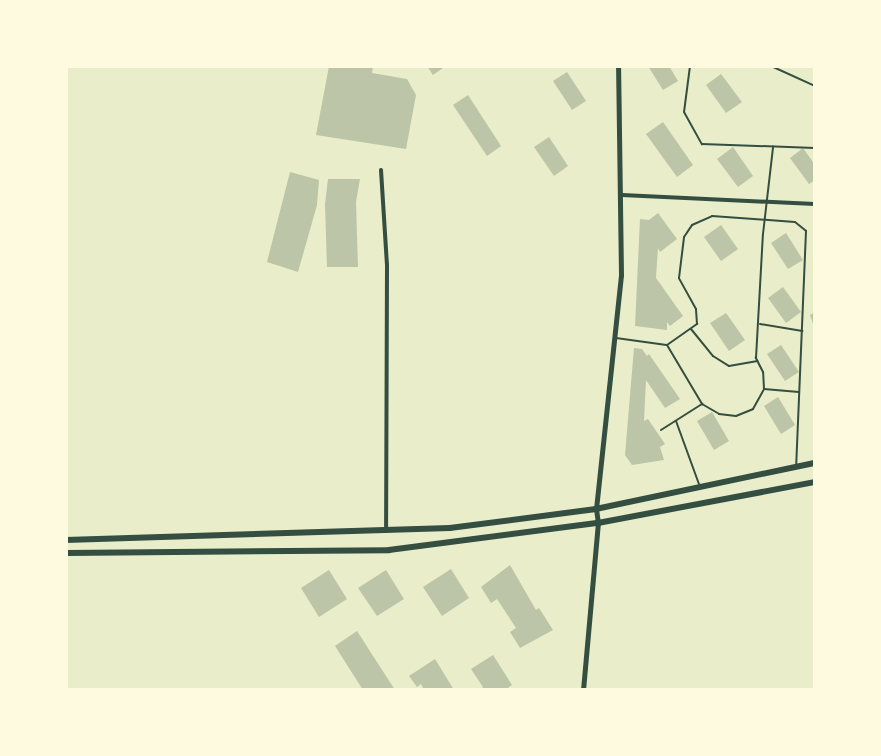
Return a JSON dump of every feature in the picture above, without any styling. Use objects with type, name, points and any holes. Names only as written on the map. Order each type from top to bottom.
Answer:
[{"type":"main road","points":[[66,540],[450,528],[596,509],[815,463]]},
{"type":"main road","points":[[66,553],[389,550],[598,523],[815,482]]},
{"type":"street","points":[[583,690],[598,523],[596,509],[616,338],[621,275],[622,195],[618,66]]},
{"type":"street","points":[[381,170],[386,265],[386,531]]},
{"type":"street","points":[[622,195],[815,204]]},
{"type":"lane","points":[[690,66],[684,112],[702,144],[815,148]]},
{"type":"lane","points":[[771,66],[815,86]]},
{"type":"lane","points":[[667,345],[702,404],[719,414],[736,416],[753,410],[764,389],[763,372],[758,361],[764,220],[774,146]]},
{"type":"lane","points":[[616,338],[667,345],[696,324],[696,310],[679,278],[684,237],[692,225],[712,216],[796,222],[806,231],[796,466]]},
{"type":"lane","points":[[760,324],[802,331]]},
{"type":"lane","points":[[691,328],[713,356],[729,366],[758,361]]},
{"type":"lane","points":[[764,389],[799,392]]},
{"type":"lane","points":[[661,430],[702,404]]},
{"type":"lane","points":[[676,421],[700,487]]},
{"type":"building","points":[[329,66],[373,66],[372,73],[407,79],[416,95],[406,149],[316,135]]},
{"type":"building","points":[[427,66],[446,66],[433,75]]},
{"type":"building","points":[[648,66],[669,66],[678,81],[663,90]]},
{"type":"building","points":[[567,72],[586,101],[572,110],[553,81]]},
{"type":"building","points":[[721,74],[742,102],[726,113],[706,85]]},
{"type":"building","points":[[468,95],[501,146],[487,156],[453,105]]},
{"type":"building","points":[[663,122],[693,165],[677,177],[646,134]]},
{"type":"building","points":[[549,137],[568,166],[554,176],[534,147]]},
{"type":"building","points":[[733,147],[753,176],[738,187],[717,159]]},
{"type":"building","points":[[803,148],[815,165],[815,180],[809,184],[790,158]]},
{"type":"building","points":[[290,172],[319,180],[317,205],[298,272],[267,262]]},
{"type":"building","points":[[328,179],[360,179],[356,202],[358,267],[327,267],[325,204]]},
{"type":"building","points":[[658,213],[677,239],[660,252],[658,248],[656,278],[683,316],[670,326],[667,322],[667,330],[635,326],[640,219],[649,220]]},
{"type":"building","points":[[721,225],[738,249],[721,261],[704,237]]},
{"type":"building","points":[[786,233],[803,260],[788,269],[771,243]]},
{"type":"building","points":[[783,287],[801,312],[786,323],[768,298]]},
{"type":"building","points":[[815,312],[815,330],[810,315]]},
{"type":"building","points":[[726,313],[745,340],[729,351],[710,323]]},
{"type":"building","points":[[781,345],[799,372],[785,381],[767,354]]},
{"type":"building","points":[[634,348],[642,349],[647,356],[649,354],[680,399],[665,408],[646,380],[644,421],[648,419],[665,444],[660,447],[664,460],[632,465],[625,455]]},
{"type":"building","points":[[778,397],[795,425],[781,434],[764,406]]},
{"type":"building","points":[[712,412],[729,441],[714,450],[697,421]]},
{"type":"building","points":[[510,565],[536,610],[539,608],[553,630],[520,648],[510,632],[516,628],[497,599],[491,603],[481,587]]},
{"type":"building","points":[[451,569],[469,598],[442,616],[423,587]]},
{"type":"building","points":[[329,570],[347,599],[319,617],[301,588]]},
{"type":"building","points":[[386,570],[404,599],[377,616],[358,588]]},
{"type":"building","points":[[357,631],[395,690],[363,690],[335,646]]},
{"type":"building","points":[[493,655],[512,685],[505,690],[479,690],[483,687],[471,669]]},
{"type":"building","points":[[435,659],[454,690],[424,690],[421,684],[417,687],[409,676]]}]
